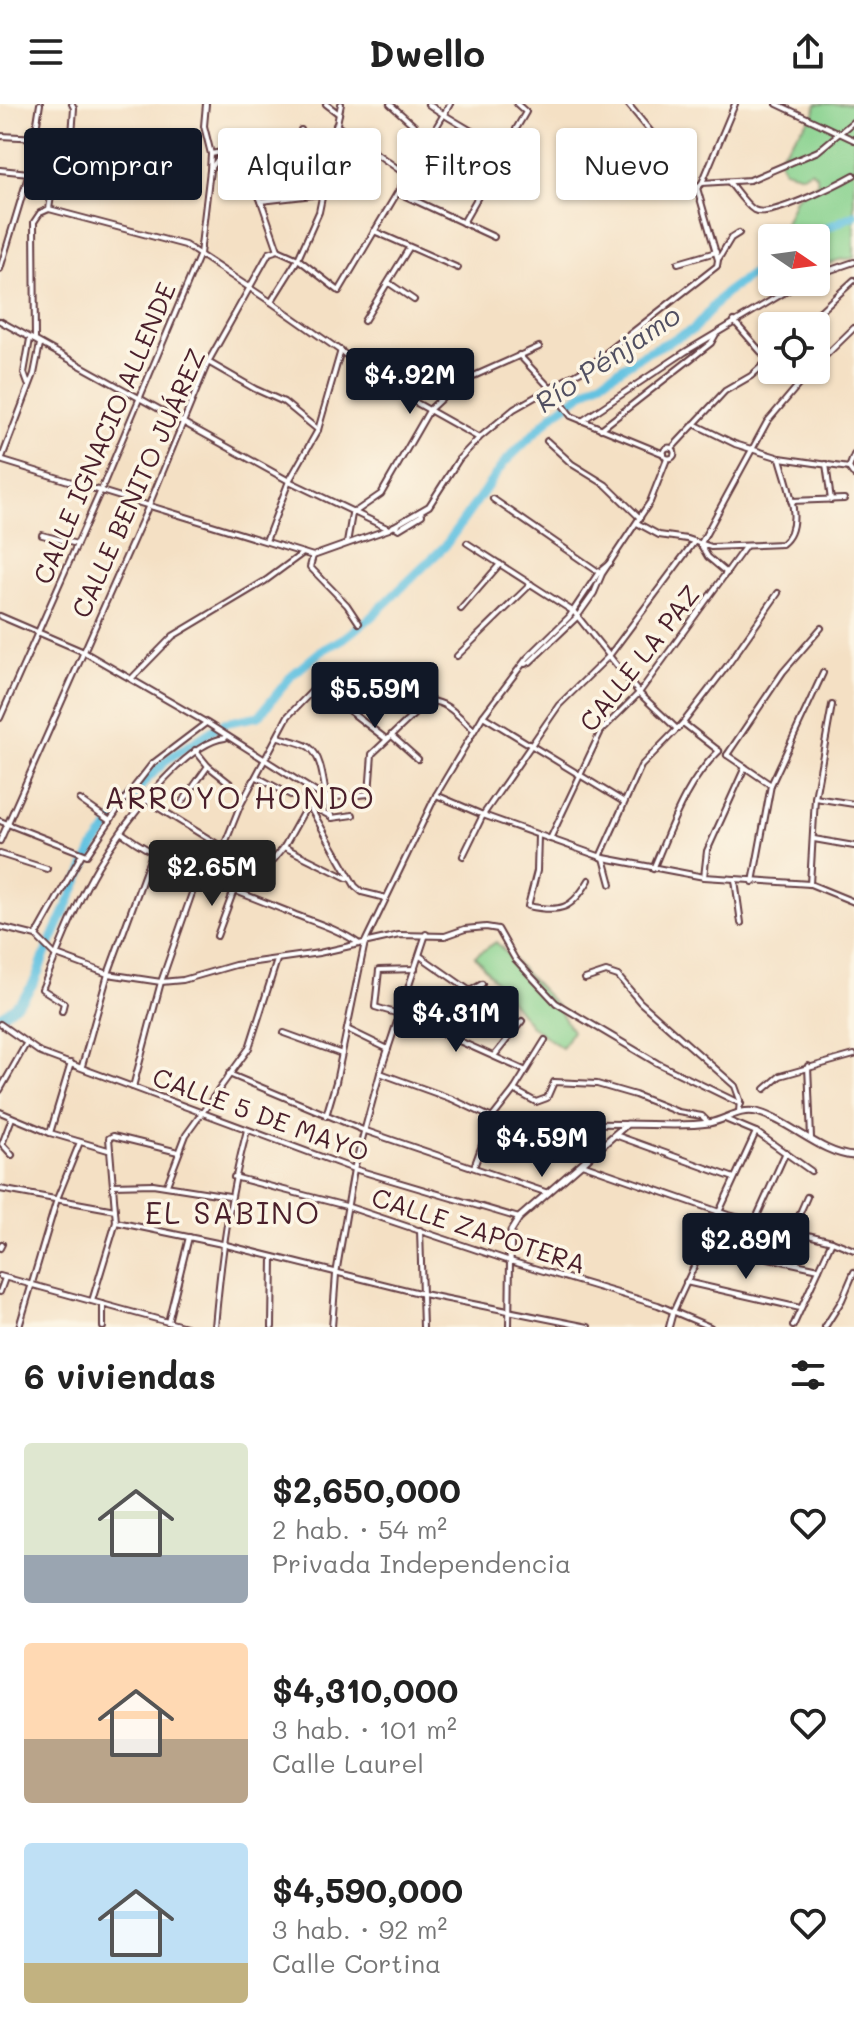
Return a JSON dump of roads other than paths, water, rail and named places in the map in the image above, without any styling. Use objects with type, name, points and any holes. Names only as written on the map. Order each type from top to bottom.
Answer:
[{"type":"street","points":[[36,128],[40,104]]},
{"type":"street","points":[[72,104],[73,128]]},
{"type":"street","name":"CALLE IGNACIO ALLENDE","points":[[0,718],[101,490],[200,254],[211,154],[204,126],[206,104]]},
{"type":"street","points":[[326,104],[339,114]]},
{"type":"street","points":[[335,128],[341,104]]},
{"type":"street","points":[[390,104],[417,128]]},
{"type":"street","points":[[428,104],[444,116],[470,128]]},
{"type":"street","points":[[437,128],[450,104]]},
{"type":"street","points":[[517,104],[526,112],[517,128]]},
{"type":"street","points":[[628,104],[648,128]]},
{"type":"street","points":[[718,260],[697,188],[702,183],[735,104]]},
{"type":"street","points":[[777,104],[854,140]]},
{"type":"street","points":[[702,183],[750,180],[818,151],[854,121]]},
{"type":"street","points":[[336,125],[397,168]]},
{"type":"street","points":[[0,136],[24,137]]},
{"type":"street","points":[[211,154],[218,153]]},
{"type":"street","points":[[210,170],[218,160]]},
{"type":"street","points":[[0,170],[24,172]]},
{"type":"street","points":[[729,182],[754,210],[763,212],[785,207],[854,175]]},
{"type":"street","points":[[0,269],[24,190]]},
{"type":"street","points":[[268,200],[261,201],[278,250],[298,259],[339,291],[397,196]]},
{"type":"street","points":[[49,209],[50,200]]},
{"type":"street","points":[[271,302],[298,259],[319,212],[321,200]]},
{"type":"street","points":[[414,200],[494,237]]},
{"type":"street","points":[[463,223],[476,200]]},
{"type":"street","points":[[479,438],[406,397],[185,245],[49,209],[40,213],[34,222],[35,341],[29,386],[0,461],[313,556],[392,528],[429,506],[459,459],[479,438],[514,409],[588,367],[713,270],[726,244],[739,233]]},
{"type":"street","points":[[374,231],[458,268]]},
{"type":"street","points":[[364,321],[409,248]]},
{"type":"street","name":"CALLE BENITO JUÁREZ","points":[[0,841],[184,425],[208,362],[269,253],[278,250]]},
{"type":"street","points":[[678,263],[716,252]]},
{"type":"street","points":[[830,270],[854,262]]},
{"type":"street","points":[[818,312],[854,280]]},
{"type":"street","points":[[389,283],[414,300]]},
{"type":"street","points":[[582,421],[734,321],[778,296]]},
{"type":"street","points":[[0,321],[289,481],[352,514],[392,528]]},
{"type":"street","points":[[734,321],[758,346]]},
{"type":"street","points":[[830,351],[854,328]]},
{"type":"street","points":[[601,429],[711,343],[717,332]]},
{"type":"street","points":[[29,386],[24,373],[35,341]]},
{"type":"street","points":[[346,544],[352,514],[381,494],[430,409],[458,383],[539,347]]},
{"type":"street","points":[[266,541],[289,481],[318,430],[341,350]]},
{"type":"street","points":[[519,355],[571,416],[665,456],[675,455],[672,448]]},
{"type":"street","points":[[208,362],[284,402],[318,430]]},
{"type":"street","points":[[326,1116],[342,1054],[362,943],[436,795],[483,716],[523,664],[530,662],[594,593],[601,573],[639,520],[656,490],[668,448],[672,448],[725,391],[758,369]]},
{"type":"street","points":[[700,545],[767,422],[798,384]]},
{"type":"street","points":[[694,424],[753,450],[780,458],[849,468],[854,475]]},
{"type":"street","points":[[547,441],[572,464],[606,485],[639,520],[659,535],[700,545],[745,547],[782,544],[790,538],[793,529],[791,501],[780,458]]},
{"type":"street","points":[[849,468],[854,455]]},
{"type":"street","points":[[826,464],[831,500]]},
{"type":"street","points":[[493,499],[601,573]]},
{"type":"street","points":[[791,501],[844,499]]},
{"type":"street","points":[[42,535],[77,544]]},
{"type":"street","points":[[463,856],[483,815],[559,705],[609,656],[694,542]]},
{"type":"street","points":[[467,543],[575,614],[639,693],[677,729]]},
{"type":"street","points":[[700,545],[708,557],[727,573]]},
{"type":"street","name":"CALLE LA PAZ","points":[[550,839],[601,731],[639,693],[745,547]]},
{"type":"street","points":[[131,679],[173,636],[265,581],[303,553]]},
{"type":"street","points":[[313,556],[310,567],[347,605],[359,623]]},
{"type":"street","points":[[461,609],[500,564]]},
{"type":"street","points":[[457,656],[531,584]]},
{"type":"street","points":[[611,884],[602,858],[641,766],[683,723],[778,593]]},
{"type":"street","points":[[0,616],[84,652],[207,723],[325,798],[369,794],[372,754],[427,702],[433,700],[447,706],[474,730]]},
{"type":"street","points":[[727,755],[783,672],[821,628]]},
{"type":"street","points":[[753,882],[771,785],[823,673]]},
{"type":"street","points":[[210,881],[240,806],[288,716],[317,686],[418,759]]},
{"type":"street","points":[[810,884],[815,798],[832,705]]},
{"type":"street","points":[[483,716],[624,802]]},
{"type":"street","points":[[36,936],[85,854],[152,764],[207,723]]},
{"type":"street","points":[[683,723],[771,785]]},
{"type":"street","points":[[62,1011],[64,1003],[42,989],[55,954],[98,866],[146,800],[195,750],[225,736]]},
{"type":"street","points":[[278,736],[308,746],[313,751],[331,817]]},
{"type":"street","points":[[195,750],[208,766],[232,785]]},
{"type":"street","points":[[652,870],[682,800],[702,767],[719,751]]},
{"type":"street","points":[[181,804],[208,766]]},
{"type":"street","points":[[704,877],[707,851],[745,767]]},
{"type":"street","points":[[257,777],[331,817],[353,815]]},
{"type":"street","points":[[436,795],[602,858],[652,870],[704,877],[810,884],[854,902]]},
{"type":"street","points":[[815,798],[854,804]]},
{"type":"street","points":[[80,800],[110,821]]},
{"type":"street","points":[[146,800],[225,849],[267,868],[284,847],[308,804]]},
{"type":"street","points":[[308,804],[349,879],[362,892],[386,898]]},
{"type":"street","points":[[0,821],[85,854]]},
{"type":"street","points":[[122,833],[152,854],[198,876],[362,943]]},
{"type":"street","points":[[538,835],[537,871],[528,906],[552,911],[569,906],[589,880]]},
{"type":"street","points":[[814,839],[854,846]]},
{"type":"street","points":[[284,847],[349,879]]},
{"type":"street","points":[[0,854],[47,869]]},
{"type":"street","points":[[82,1066],[108,974],[152,854]]},
{"type":"street","points":[[133,1087],[161,982],[198,876]]},
{"type":"street","points":[[735,880],[741,923]]},
{"type":"street","points":[[217,936],[234,890]]},
{"type":"street","points":[[0,927],[36,936],[55,954],[108,974],[161,982],[399,935],[445,936],[465,929],[498,929],[515,959],[556,1003],[657,1063],[741,1104]]},
{"type":"street","points":[[332,1327],[346,1206],[363,1130],[426,934]]},
{"type":"street","points":[[420,956],[470,991]]},
{"type":"street","points":[[167,1185],[178,1152],[249,1048],[278,959]]},
{"type":"street","points":[[415,969],[382,969],[378,973],[375,1007],[435,1029],[524,1070]]},
{"type":"street","points":[[585,979],[606,972],[618,976],[640,1002],[735,1086],[741,1104],[739,1112]]},
{"type":"street","points":[[435,1029],[470,991],[482,984]]},
{"type":"street","points":[[494,1056],[522,1021]]},
{"type":"street","name":"CALLE 5 DE MAYO","points":[[1,1026],[41,1053],[247,1130],[354,1169],[519,1218]]},
{"type":"street","points":[[347,1029],[388,1049]]},
{"type":"street","points":[[284,1033],[342,1054]]},
{"type":"street","points":[[474,1167],[492,1118],[514,1090],[545,1040]]},
{"type":"street","points":[[0,1090],[26,1044]]},
{"type":"street","points":[[765,1089],[780,1076],[854,1055]]},
{"type":"street","points":[[50,1133],[71,1063]]},
{"type":"street","points":[[808,1066],[811,1138]]},
{"type":"street","points":[[380,1073],[452,1099],[503,1123],[709,1123],[739,1112],[753,1111],[835,1151],[854,1156]]},
{"type":"street","points":[[229,1074],[363,1130],[548,1193]]},
{"type":"street","points":[[514,1090],[536,1102],[543,1101],[554,1082],[597,1084],[678,1112],[702,1116],[709,1123]]},
{"type":"street","points":[[0,1112],[50,1133],[108,1150]]},
{"type":"street","points":[[12,1118],[2,1144],[12,1155]]},
{"type":"street","points":[[723,1118],[756,1132],[811,1171]]},
{"type":"street","points":[[509,1327],[511,1231],[519,1218],[627,1124]]},
{"type":"street","points":[[215,1327],[222,1244],[234,1177],[247,1130]]},
{"type":"street","points":[[669,1327],[686,1282],[756,1132]]},
{"type":"street","points":[[615,1135],[734,1178]]},
{"type":"street","points":[[92,1301],[116,1222],[109,1138],[113,1136],[178,1152]]},
{"type":"street","points":[[19,1327],[57,1199],[80,1142]]},
{"type":"street","points":[[754,1223],[786,1152]]},
{"type":"street","points":[[581,1164],[754,1223],[832,1241],[854,1250]]},
{"type":"street","name":"CALLE ZAPOTERA","points":[[234,1177],[346,1206],[673,1312],[710,1327]]},
{"type":"street","points":[[113,1185],[167,1185],[230,1196]]},
{"type":"street","points":[[0,1189],[115,1210]]},
{"type":"street","points":[[792,1231],[807,1197]]},
{"type":"street","points":[[116,1222],[222,1244],[423,1294],[588,1327]]},
{"type":"street","points":[[420,1230],[423,1327]]},
{"type":"street","points":[[797,1263],[807,1235]]},
{"type":"street","points":[[168,1322],[189,1237]]},
{"type":"street","points":[[793,1326],[832,1241]]},
{"type":"street","points":[[704,1244],[819,1269]]},
{"type":"street","points":[[272,1327],[273,1257]]},
{"type":"street","points":[[825,1327],[842,1300],[854,1272]]},
{"type":"street","points":[[0,1292],[3,1277],[186,1327]]},
{"type":"street","points":[[686,1282],[800,1308]]},
{"type":"street","points":[[103,1304],[103,1327]]},
{"type":"waterway","name":"Río Pénjamo","points":[[830,226],[854,215]]},
{"type":"waterway","name":"Río Pénjamo","points":[[0,1016],[15,1006],[32,985],[94,847],[146,780],[169,758],[224,723],[259,716],[292,675],[370,618],[445,546],[504,463],[555,413],[644,354],[694,329],[724,294],[758,269]]},
{"type":"district","name":"ARROYO HONDO","points":[[240,797]]},
{"type":"district","name":"EL SABINO","points":[[233,1212]]}]
